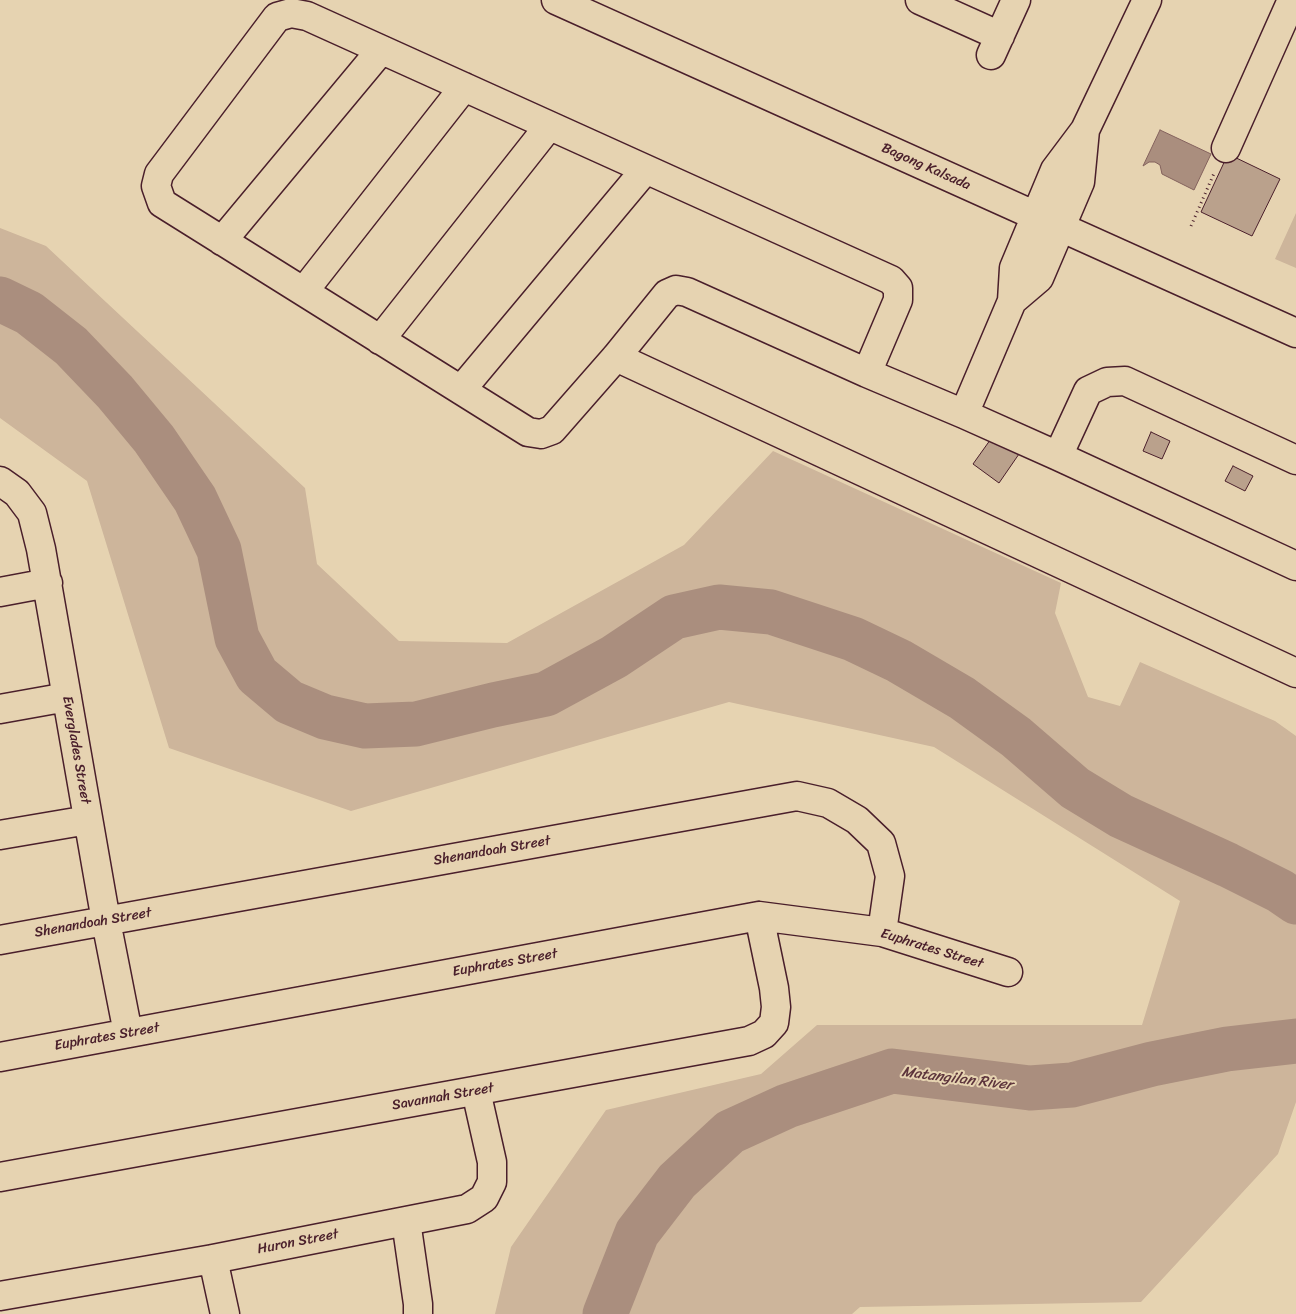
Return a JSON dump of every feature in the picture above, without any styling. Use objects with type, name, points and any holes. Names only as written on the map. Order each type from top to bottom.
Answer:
[{"type":"street","name":"Bagong Kalsada","points":[[556,0],[1296,333]]},
{"type":"street","points":[[920,0],[996,45],[1016,0]]},
{"type":"street","points":[[964,414],[1012,300],[1014,268],[1055,170],[1085,130],[1147,0]]},
{"type":"street","points":[[1226,148],[1286,38],[1292,0]]},
{"type":"street","points":[[867,373],[898,300],[898,288],[892,280],[307,16],[292,12],[277,17],[159,174],[156,186],[162,203],[528,432],[541,434],[552,430],[616,357],[667,294],[676,290],[687,292],[867,373],[964,414],[1296,566]]},
{"type":"street","points":[[222,241],[381,50]]},
{"type":"street","points":[[304,292],[464,87]]},
{"type":"street","points":[[380,340],[549,126]]},
{"type":"street","points":[[1012,300],[1039,278],[1061,227],[1080,182],[1085,130]]},
{"type":"street","points":[[461,390],[645,170]]},
{"type":"street","points":[[616,357],[1296,673]]},
{"type":"street","points":[[1058,456],[1088,391],[1107,382],[1125,381],[1296,460]]},
{"type":"street","name":"Everglades Street","points":[[0,481],[17,493],[32,513],[48,583],[88,820],[128,1033]]},
{"type":"street","points":[[0,592],[48,583]]},
{"type":"street","points":[[0,709],[67,697]]},
{"type":"street","name":"Shenandoah Street","points":[[0,940],[797,796],[828,804],[857,820],[881,843],[890,876],[882,932]]},
{"type":"street","points":[[0,835],[88,820]]},
{"type":"street","name":"Euphrates Street","points":[[0,1057],[760,916],[882,932],[1008,972]]},
{"type":"street","name":"Savannah Street","points":[[0,1177],[749,1041],[764,1034],[774,1023],[776,1007],[760,916]]},
{"type":"street","name":"Huron Street","points":[[0,1296],[213,1259],[467,1209],[484,1198],[492,1182],[492,1162],[476,1091]]},
{"type":"street","points":[[406,1221],[418,1314]]},
{"type":"street","points":[[213,1259],[224,1314]]},
{"type":"path","points":[[1191,226],[1226,148]]},
{"type":"shaded area","points":[[1160,130],[1211,154],[1194,190],[1162,174],[1160,165],[1155,162],[1149,162],[1143,166]]},
{"type":"shaded area","points":[[1296,213],[1296,268],[1275,259]]},
{"type":"shaded area","points":[[0,228],[46,246],[305,488],[317,564],[399,641],[507,643],[684,545],[773,451],[1061,583],[1055,613],[1088,697],[1120,706],[1140,662],[1275,721],[1296,736],[1296,1102],[1278,1154],[1141,1302],[860,1307],[852,1314],[495,1314],[511,1247],[606,1110],[761,1074],[817,1025],[1142,1025],[1180,901],[934,747],[729,702],[351,811],[169,748],[87,481],[0,418]]},
{"type":"building","points":[[1228,154],[1280,179],[1252,236],[1201,212]]},
{"type":"building","points":[[1151,432],[1170,441],[1162,459],[1143,451]]},
{"type":"building","points":[[993,436],[1019,454],[999,483],[973,464]]},
{"type":"building","points":[[1233,466],[1253,476],[1245,491],[1225,481]]},
{"type":"waterway","points":[[0,299],[29,313],[71,346],[115,392],[154,439],[195,499],[219,550],[237,638],[257,675],[289,702],[325,717],[365,726],[416,724],[546,694],[614,657],[674,617],[719,607],[771,612],[853,639],[899,661],[962,698],[1016,737],[1075,788],[1121,816],[1228,865],[1280,891],[1296,902]]},
{"type":"waterway","name":"Matangilan River","points":[[605,1314],[637,1233],[677,1181],[730,1132],[787,1106],[892,1071],[1030,1088],[1072,1085],[1152,1064],[1227,1049],[1296,1041]]}]
